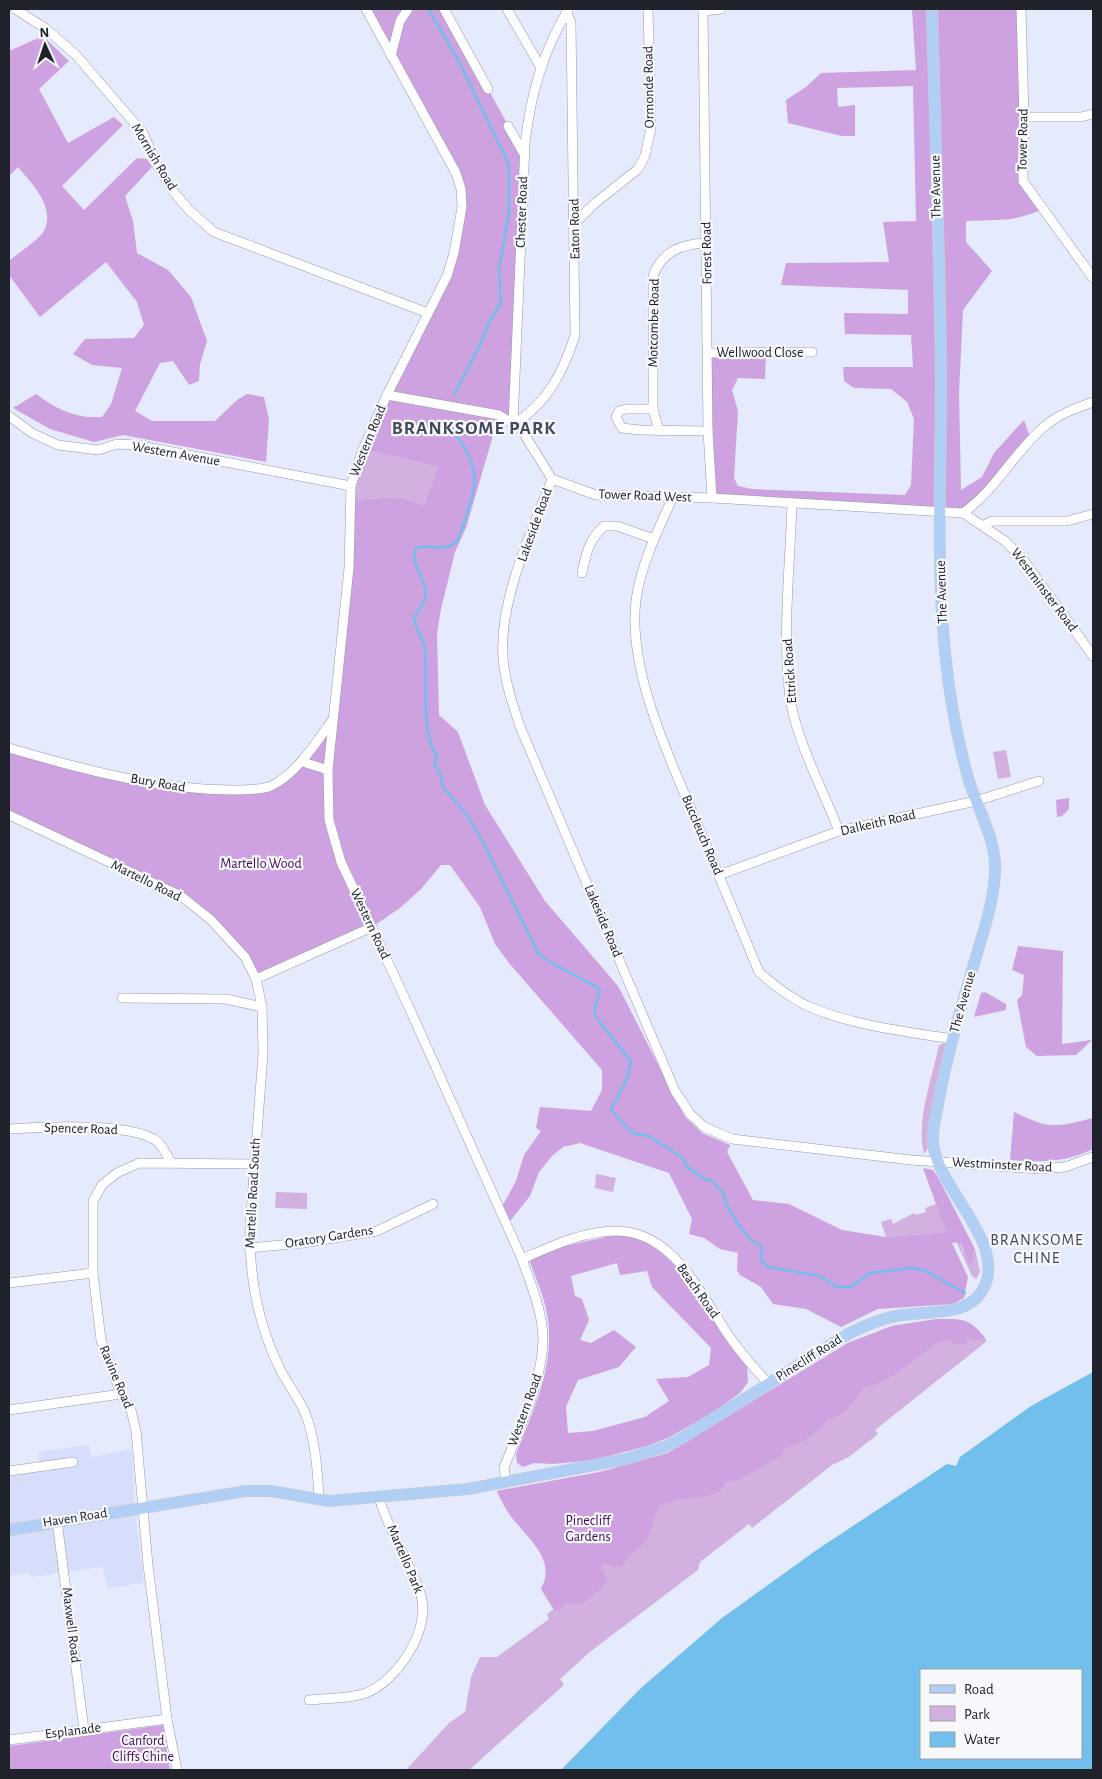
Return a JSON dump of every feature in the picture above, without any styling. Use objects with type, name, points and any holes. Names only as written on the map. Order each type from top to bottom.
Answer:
[{"type":"main road","name":"The Avenue","points":[[932,9],[941,378],[940,513],[945,650],[952,706],[976,802],[991,845],[995,870],[984,929],[952,1039],[934,1131],[934,1149],[939,1161]]},
{"type":"main road","name":"Pinecliff Road","points":[[506,1482],[600,1465],[667,1446],[687,1436],[826,1346],[867,1325],[902,1315],[952,1311],[971,1302],[979,1295],[987,1279],[988,1261],[985,1250],[939,1161]]},
{"type":"main road","points":[[142,1507],[258,1490],[319,1500],[468,1489],[506,1482]]},
{"type":"main road","name":"Haven Road","points":[[9,1530],[58,1520],[142,1507]]},
{"type":"street","name":"Mornish Road","points":[[15,9],[46,28],[76,54],[143,133],[158,165],[174,192],[189,210],[214,232],[428,313]]},
{"type":"street","name":"Western Road","points":[[366,9],[442,147],[461,189],[462,207],[454,253],[437,298],[387,395],[363,449],[351,486],[349,568],[328,770],[329,820],[341,862],[522,1259],[535,1293],[543,1340],[539,1373],[504,1468],[506,1482]]},
{"type":"street","points":[[391,56],[400,21],[408,9]]},
{"type":"street","points":[[444,9],[488,89]]},
{"type":"street","points":[[507,9],[541,68]]},
{"type":"street","name":"Ormonde Road","points":[[575,223],[594,204],[638,169],[645,156],[651,128],[648,9]]},
{"type":"street","points":[[703,10],[721,9]]},
{"type":"street","name":"Tower Road","points":[[1021,9],[1024,117],[1023,181],[1093,278]]},
{"type":"street","name":"Chester Road","points":[[513,424],[524,154],[529,109],[541,68],[568,10]]},
{"type":"street","name":"Eaton Road","points":[[513,424],[524,418],[545,397],[564,368],[575,335],[577,314],[571,22],[568,10]]},
{"type":"street","name":"Forest Road","points":[[703,10],[708,431],[712,498]]},
{"type":"street","points":[[1024,117],[1093,114]]},
{"type":"street","points":[[508,126],[524,154]]},
{"type":"street","name":"Motcombe Road","points":[[659,431],[653,409],[653,276],[661,261],[676,248],[692,243],[706,243]]},
{"type":"street","name":"Wellwood Close","points":[[708,353],[812,352]]},
{"type":"street","points":[[387,395],[499,415],[521,429],[552,479]]},
{"type":"street","points":[[963,513],[992,489],[1024,446],[1046,425],[1068,411],[1093,402]]},
{"type":"street","points":[[653,409],[626,409],[620,411],[616,417],[622,428],[659,431],[708,431]]},
{"type":"street","name":"Western Avenue","points":[[9,416],[32,433],[58,445],[98,450],[117,444],[136,445],[351,486]]},
{"type":"street","name":"Tower Road West","points":[[552,479],[596,495],[712,498],[963,513]]},
{"type":"street","name":"Lakeside Road","points":[[552,479],[511,595],[504,624],[503,659],[511,700],[521,729],[675,1091],[690,1114],[704,1128],[732,1139],[879,1157],[939,1161]]},
{"type":"street","name":"Buccleuch Road","points":[[673,497],[654,538],[636,601],[638,660],[646,692],[759,972],[780,989],[810,1007],[868,1024],[952,1039]]},
{"type":"street","name":"Ettrick Road","points":[[792,503],[787,650],[790,698],[806,751],[840,831]]},
{"type":"street","name":"Westminster Road","points":[[963,513],[984,525],[1005,541],[1022,558],[1093,656]]},
{"type":"street","points":[[984,525],[992,521],[1067,521],[1093,514]]},
{"type":"street","points":[[582,572],[586,553],[594,535],[604,526],[617,526],[654,538]]},
{"type":"street","name":"Bury Road","points":[[9,748],[100,772],[171,786],[203,790],[245,790],[272,786],[303,762],[335,717]]},
{"type":"street","points":[[303,762],[328,770]]},
{"type":"street","name":"Dalkeith Road","points":[[719,875],[840,831],[976,802],[1040,782]]},
{"type":"street","name":"Martello Road","points":[[9,815],[181,896],[234,942],[246,957],[256,979],[262,1007],[263,1054]]},
{"type":"street","points":[[256,979],[372,927]]},
{"type":"street","points":[[122,998],[226,999],[262,1007]]},
{"type":"street","name":"Martello Road South","points":[[263,1054],[249,1248],[254,1296],[259,1318],[281,1371],[308,1420],[319,1500]]},
{"type":"street","name":"Spencer Road","points":[[9,1129],[55,1127],[120,1130],[158,1142],[171,1162]]},
{"type":"street","name":"Westminster Road","points":[[939,1161],[1053,1169],[1080,1163],[1093,1156]]},
{"type":"street","name":"Ravine Road","points":[[176,1770],[168,1723],[142,1507],[136,1432],[131,1410],[121,1394],[101,1340],[93,1272],[93,1201],[102,1185],[117,1173],[139,1163],[254,1164]]},
{"type":"street","name":"Oratory Gardens","points":[[249,1248],[303,1243],[377,1231],[433,1204]]},
{"type":"street","name":"Beach Road","points":[[522,1259],[557,1244],[592,1234],[618,1231],[639,1236],[656,1244],[687,1271],[736,1346],[768,1383]]},
{"type":"street","points":[[9,1283],[93,1272]]},
{"type":"street","points":[[9,1410],[121,1394]]},
{"type":"street","points":[[9,1471],[73,1462]]},
{"type":"street","name":"Martello Park","points":[[309,1700],[360,1695],[373,1689],[399,1665],[418,1636],[422,1620],[421,1596],[379,1497]]},
{"type":"street","name":"Maxwell Road","points":[[58,1520],[84,1730]]},
{"type":"street","name":"Esplanade","points":[[9,1740],[84,1730],[168,1723]]},
{"type":"shaded area","points":[[89,1445],[91,1457],[132,1449],[135,1513],[144,1583],[107,1588],[103,1567],[31,1577],[29,1573],[9,1576],[9,1474],[40,1469],[38,1452]]},
{"type":"green space","name":"Martello Wood","points":[[366,9],[444,9],[524,154],[513,424],[499,415],[466,528],[455,552],[437,633],[439,715],[458,732],[485,805],[545,901],[618,986],[685,1117],[702,1133],[730,1145],[727,1152],[753,1200],[789,1204],[842,1230],[886,1237],[946,1232],[923,1168],[933,1170],[975,1249],[972,1256],[973,1262],[970,1264],[960,1242],[952,1243],[968,1277],[964,1298],[953,1304],[878,1309],[841,1327],[806,1309],[773,1304],[761,1287],[740,1275],[737,1270],[738,1253],[720,1249],[704,1238],[689,1234],[692,1219],[669,1173],[580,1143],[563,1147],[552,1156],[539,1172],[530,1196],[510,1221],[503,1205],[516,1181],[524,1155],[541,1131],[536,1128],[540,1107],[591,1111],[602,1090],[602,1070],[509,963],[495,944],[480,907],[450,865],[441,865],[421,889],[400,908],[372,927],[256,979],[245,957],[181,896],[9,814],[9,748],[171,787],[272,786],[303,762],[335,717],[349,568],[349,500],[401,497],[424,505],[438,467],[363,449],[447,276],[461,189]]},
{"type":"green space","points":[[912,9],[1021,9],[1023,181],[1043,209],[1013,218],[966,221],[966,242],[992,271],[963,310],[959,393],[961,490],[982,477],[994,453],[1024,420],[1031,440],[963,513],[712,498],[708,353],[766,353],[765,379],[738,378],[732,390],[738,411],[734,478],[738,486],[752,489],[905,495],[911,485],[914,419],[907,402],[891,389],[854,388],[844,381],[843,367],[913,367],[911,335],[845,334],[844,313],[908,314],[908,290],[781,285],[786,263],[889,262],[883,222],[916,221],[913,86],[837,88],[838,107],[855,105],[855,136],[842,136],[788,123],[786,100],[806,87],[821,73],[916,70]]},
{"type":"green space","points":[[43,36],[69,61],[39,89],[68,143],[114,117],[123,125],[62,186],[84,210],[137,158],[147,159],[152,167],[125,196],[133,221],[137,253],[168,270],[191,297],[207,341],[200,364],[199,381],[189,385],[173,361],[160,363],[135,411],[152,421],[215,421],[237,400],[247,394],[264,397],[269,420],[266,462],[123,435],[94,442],[50,429],[13,408],[36,394],[51,404],[75,415],[102,417],[111,404],[122,368],[92,365],[73,354],[85,339],[134,338],[144,325],[137,302],[106,262],[40,317],[9,275],[9,261],[42,234],[47,222],[47,213],[36,188],[18,167],[9,176],[9,51]]},
{"type":"green space","points":[[363,449],[438,467],[424,505],[401,497],[349,500]]},
{"type":"green space","points":[[1006,750],[1011,777],[998,779],[993,752]]},
{"type":"green space","points":[[1069,798],[1069,809],[1062,816],[1057,817],[1056,800]]},
{"type":"green space","points":[[1018,946],[1063,951],[1062,1044],[1092,1040],[1076,1055],[1037,1056],[1026,1047],[1017,1000],[1022,995],[1024,975],[1012,970]]},
{"type":"green space","points":[[985,992],[1006,1004],[1006,1010],[974,1017],[981,993]]},
{"type":"green space","points":[[945,1043],[947,1046],[930,1145],[924,1154],[922,1141],[923,1114],[939,1045]]},
{"type":"green space","points":[[1014,1112],[1037,1122],[1053,1125],[1093,1118],[1093,1149],[1083,1154],[1063,1159],[1010,1160]]},
{"type":"green space","points":[[596,1174],[616,1178],[613,1192],[595,1188]]},
{"type":"green space","points":[[276,1192],[307,1193],[307,1209],[275,1208]]},
{"type":"green space","points":[[936,1204],[947,1232],[886,1237],[881,1222],[891,1219],[893,1224],[914,1213],[916,1215],[926,1212],[925,1208]]},
{"type":"green space","points":[[614,1235],[636,1238],[656,1249],[691,1284],[747,1366],[748,1382],[740,1393],[711,1414],[668,1438],[647,1446],[594,1460],[553,1464],[534,1463],[523,1467],[517,1463],[516,1454],[542,1386],[548,1351],[549,1333],[546,1307],[530,1262],[533,1258],[565,1246]],"holes":[[[617,1263],[620,1275],[647,1271],[652,1287],[711,1348],[709,1365],[688,1377],[656,1379],[669,1401],[645,1417],[593,1431],[568,1433],[566,1407],[578,1380],[619,1367],[636,1347],[614,1330],[591,1343],[580,1340],[589,1320],[582,1299],[575,1296],[571,1276]]]},
{"type":"green space","points":[[956,1241],[960,1242],[963,1251],[972,1256],[975,1249],[980,1272],[976,1279],[972,1276]]},
{"type":"green space","points":[[937,1319],[966,1321],[976,1328],[987,1341],[875,1430],[878,1434],[849,1457],[832,1465],[752,1528],[749,1524],[700,1562],[698,1570],[591,1651],[560,1679],[564,1685],[469,1770],[406,1770],[449,1723],[465,1712],[471,1677],[480,1657],[497,1657],[549,1619],[547,1614],[554,1609],[541,1589],[546,1568],[543,1558],[508,1512],[497,1491],[600,1472],[668,1453],[848,1343],[892,1326]]},
{"type":"green space","name":"Pinecliff Gardens","points":[[937,1319],[964,1321],[979,1331],[985,1338],[973,1340],[967,1338],[967,1344],[953,1344],[950,1340],[937,1343],[884,1381],[864,1388],[844,1412],[827,1420],[819,1430],[809,1437],[785,1448],[781,1456],[736,1481],[726,1481],[720,1491],[713,1494],[678,1499],[659,1506],[646,1541],[627,1558],[622,1567],[614,1567],[606,1563],[600,1566],[608,1581],[602,1587],[582,1603],[566,1602],[559,1611],[554,1610],[541,1589],[546,1568],[543,1558],[508,1512],[497,1491],[600,1472],[668,1453],[848,1343],[892,1326]]},
{"type":"green space","name":"Canford Cliffs Chine","points":[[163,1725],[170,1770],[9,1770],[9,1746]]},
{"type":"water","points":[[1093,1372],[1093,1770],[561,1770],[641,1688],[722,1618],[818,1549],[947,1464],[956,1466],[960,1457],[1031,1406]]},
{"type":"waterway","points":[[428,9],[457,58],[509,164],[509,212],[499,270],[501,303],[488,324],[482,341],[454,395]]},
{"type":"waterway","points":[[450,427],[462,443],[473,469],[474,480],[470,505],[459,538],[454,543],[443,547],[420,547],[415,549],[414,555],[426,594],[424,602],[414,617],[425,650],[428,734],[437,757],[434,765],[440,772],[443,787],[470,819],[484,844],[538,953],[548,961],[600,990],[595,1008],[596,1017],[631,1062],[626,1082],[611,1109],[612,1111],[632,1133],[649,1136],[683,1158],[686,1166],[705,1179],[712,1181],[724,1194],[726,1204],[738,1224],[750,1239],[762,1247],[761,1260],[768,1267],[820,1276],[837,1287],[851,1287],[870,1273],[912,1268],[924,1270],[965,1293]]},
{"type":"district","name":"BRANKSOME PARK","points":[[474,428]]},
{"type":"district","name":"BRANKSOME CHINE","points":[[1037,1249]]}]
